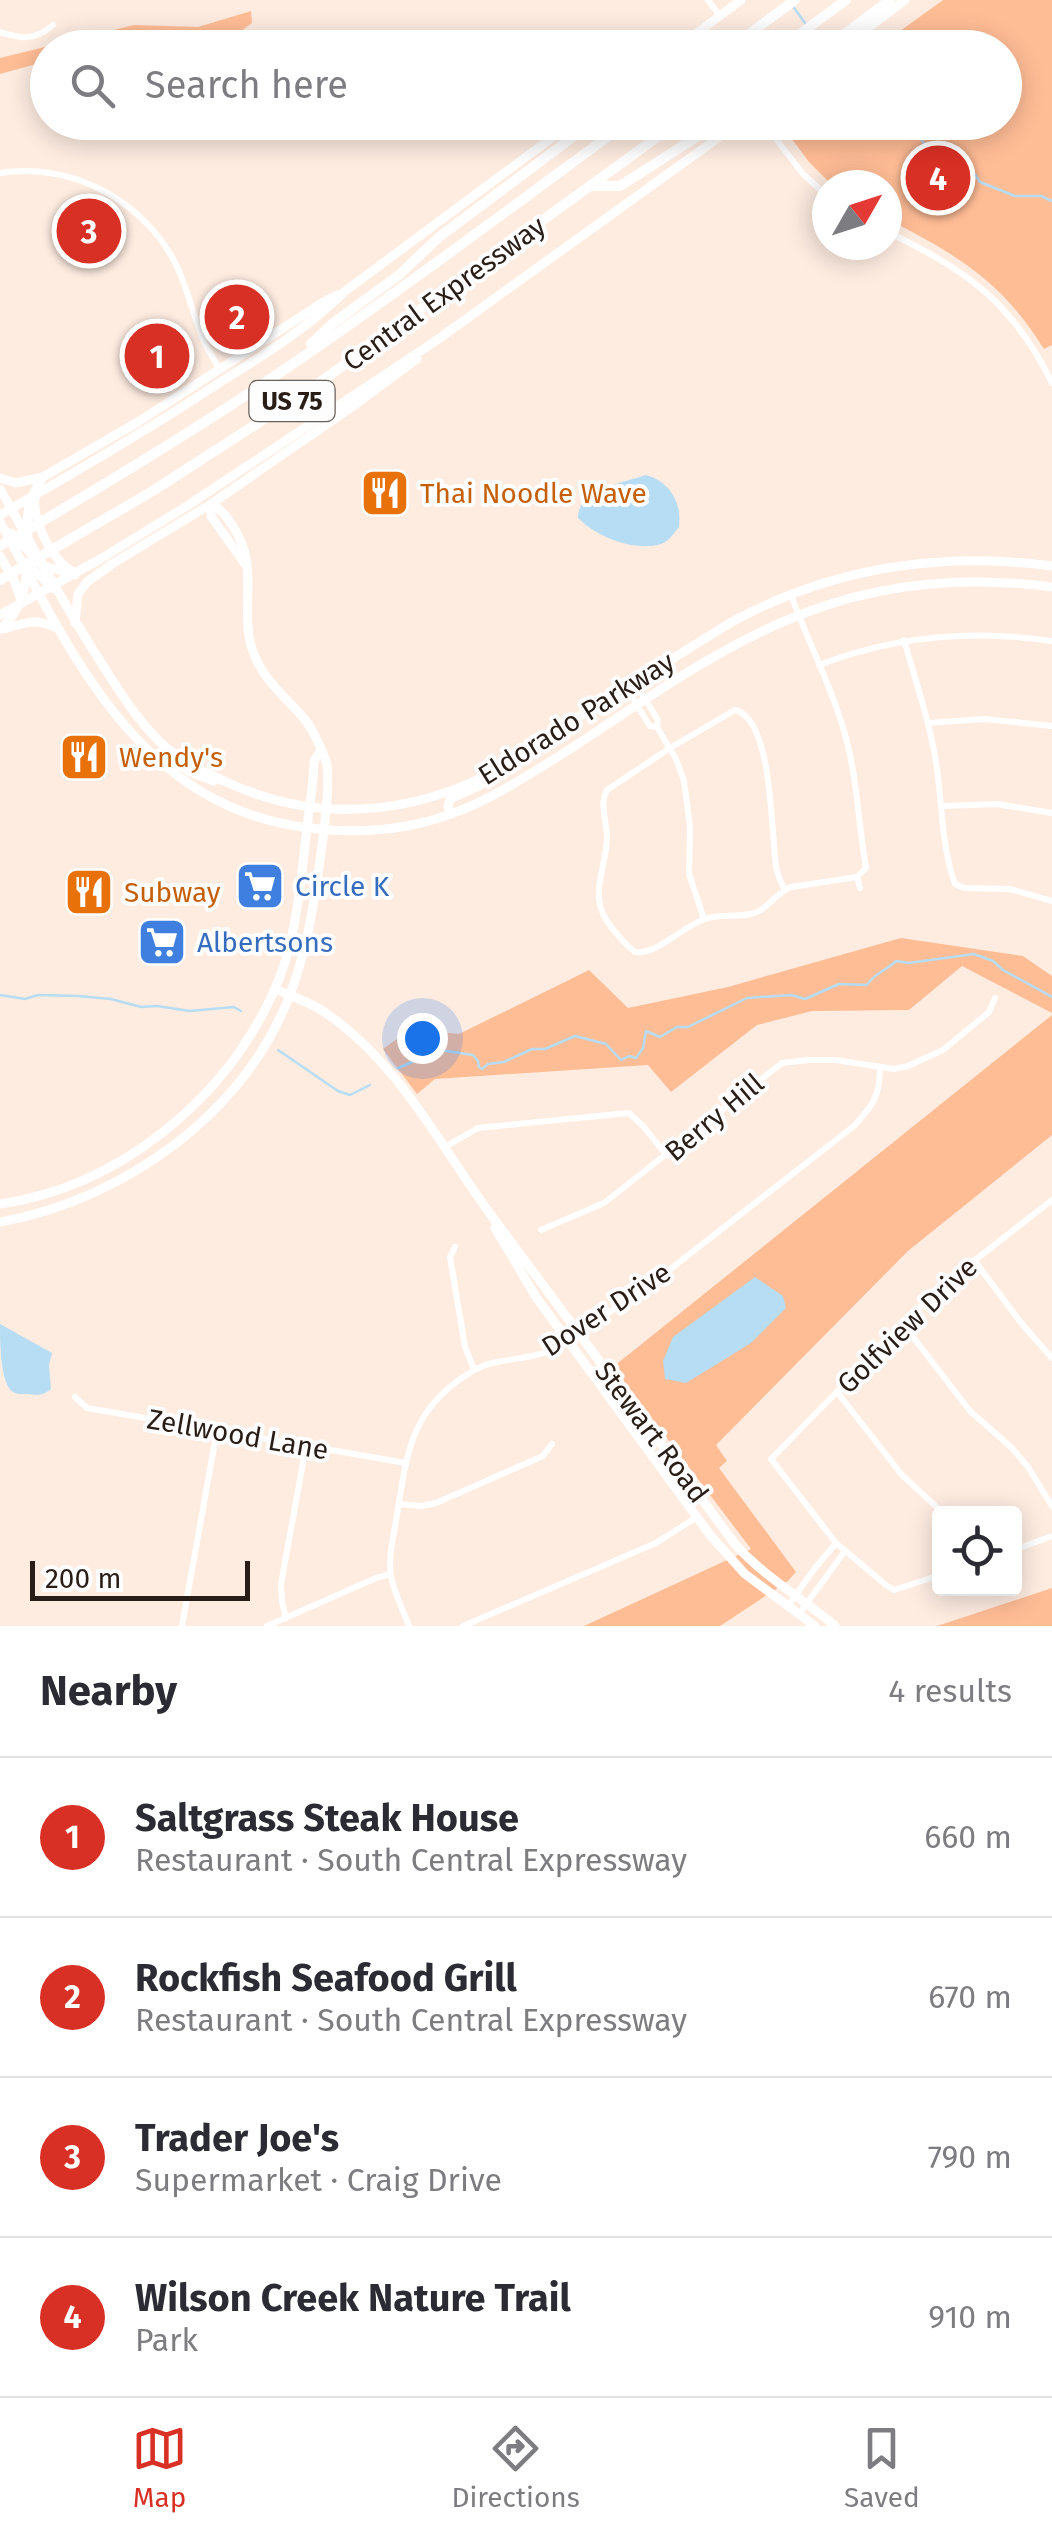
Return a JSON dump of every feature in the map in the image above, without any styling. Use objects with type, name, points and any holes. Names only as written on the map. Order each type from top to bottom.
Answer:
[{"type":"highway","points":[[754,30],[794,0]]},
{"type":"highway","points":[[805,30],[846,0]]},
{"type":"highway","points":[[853,30],[890,0]]},
{"type":"highway","points":[[282,371],[332,324],[399,275],[439,237],[568,140]]},
{"type":"highway","name":"Central Expressway","points":[[0,542],[158,452],[282,371],[603,140]]},
{"type":"highway","name":"Central Expressway","points":[[0,580],[116,514],[244,433],[358,356],[653,140]]},
{"type":"highway","points":[[590,186],[620,186],[692,140]]},
{"type":"main road","points":[[701,30],[741,0]]},
{"type":"main road","points":[[858,30],[905,0]]},
{"type":"main road","points":[[0,519],[192,401],[328,308],[344,292],[550,140]]},
{"type":"main road","points":[[0,616],[187,506],[437,340],[715,140]]},
{"type":"main road","points":[[0,478],[20,483],[42,477],[138,422],[344,292]]},
{"type":"main road","points":[[76,624],[80,590],[112,564],[211,504],[356,404],[437,340]]},
{"type":"main road","points":[[0,629],[13,616],[25,584],[26,514],[42,477]]},
{"type":"main road","name":"Eldorado Parkway","points":[[0,489],[20,525],[35,584],[99,691],[139,741],[199,791],[232,808],[260,818],[324,830],[378,831],[450,814],[526,777],[743,641],[798,615],[907,585],[979,582],[1052,587]]},
{"type":"main road","points":[[35,490],[35,518],[60,564],[83,574]]},
{"type":"main road","points":[[0,1222],[76,1202],[135,1172],[205,1117],[240,1081],[264,1044],[290,995],[307,942],[324,830],[326,760],[304,718],[264,676],[248,630],[247,554],[222,510],[211,504]]},
{"type":"main road","name":"Eldorado Parkway","points":[[0,519],[56,591],[124,700],[162,745],[232,785],[265,797],[325,809],[408,805],[455,790],[502,766],[730,623],[792,595],[850,576],[906,565],[990,559],[1052,566]]},
{"type":"main road","points":[[0,542],[62,572],[83,574],[112,564]]},
{"type":"main road","points":[[0,556],[18,589],[20,601]]},
{"type":"main road","points":[[906,565],[907,585]]},
{"type":"main road","points":[[0,629],[32,620],[60,629]]},
{"type":"main road","points":[[99,691],[112,700],[138,732],[149,731]]},
{"type":"main road","points":[[139,741],[152,743],[204,779],[232,785]]},
{"type":"main road","points":[[0,1204],[64,1188],[147,1144],[201,1098],[230,1064],[276,989],[291,942],[314,761],[320,752]]},
{"type":"main road","points":[[514,758],[526,777]]},
{"type":"main road","points":[[450,814],[450,799],[482,785],[502,766]]},
{"type":"main road","points":[[297,908],[313,912]]},
{"type":"main road","name":"Stewart Road","points":[[276,989],[324,1012],[373,1053],[734,1544],[752,1564],[835,1626]]},
{"type":"main road","points":[[147,1144],[158,1157]]},
{"type":"main road","name":"Stewart Road","points":[[491,1216],[519,1271],[698,1517],[738,1567],[815,1626]]},
{"type":"street","points":[[708,0],[720,16]]},
{"type":"street","points":[[47,30],[53,25]]},
{"type":"street","points":[[0,32],[30,37]]},
{"type":"street","points":[[777,140],[812,182]]},
{"type":"street","points":[[0,174],[56,174],[77,180],[114,197],[145,220],[178,269],[204,343],[219,370]]},
{"type":"street","points":[[902,240],[956,268],[990,294],[1030,343],[1052,384]]},
{"type":"street","points":[[784,889],[776,869],[772,797],[765,764],[748,717],[742,710],[735,710],[670,748],[603,795],[606,858],[597,897],[606,922],[629,948],[641,953],[704,919],[756,912],[784,889],[857,877],[866,868],[850,751],[792,595]]},
{"type":"street","points":[[819,665],[904,640],[944,635],[981,634],[1052,641]]},
{"type":"street","points":[[904,640],[928,723],[952,874],[958,886],[1010,889],[1052,901]]},
{"type":"street","points":[[630,685],[650,726],[657,727],[670,748],[684,781],[689,874],[704,919]]},
{"type":"street","points":[[928,723],[984,718],[1052,726]]},
{"type":"street","points":[[941,806],[997,804],[1052,813]]},
{"type":"street","points":[[857,877],[860,888]]},
{"type":"street","name":"Berry Hill","points":[[541,1230],[604,1204],[782,1063],[835,1060],[894,1069],[908,1066],[943,1050],[989,1012],[996,998]]},
{"type":"street","name":"Dover Drive","points":[[409,1626],[391,1574],[391,1552],[413,1435],[426,1412],[474,1370],[502,1359],[539,1356],[646,1288],[854,1126],[873,1105],[880,1088],[880,1067]]},
{"type":"street","points":[[445,1146],[478,1128],[629,1113],[667,1156]]},
{"type":"street","name":"Golfview Drive","points":[[836,1543],[771,1459],[937,1290],[1050,1205]]},
{"type":"street","points":[[455,1246],[450,1257],[465,1348],[474,1370]]},
{"type":"street","points":[[974,1260],[1052,1358]]},
{"type":"street","points":[[903,1324],[970,1412],[1011,1447],[1052,1506]]},
{"type":"street","points":[[837,1392],[902,1475],[935,1506]]},
{"type":"street","name":"Zellwood Lane","points":[[75,1397],[87,1408],[406,1463]]},
{"type":"street","points":[[182,1626],[218,1430]]},
{"type":"street","points":[[399,1504],[436,1504],[543,1456],[552,1444]]},
{"type":"street","points":[[286,1618],[281,1584],[306,1446]]},
{"type":"street","points":[[463,1626],[656,1544],[698,1517]]},
{"type":"street","points":[[1022,1547],[1052,1536]]},
{"type":"street","points":[[788,1606],[836,1543],[894,1590],[932,1578]]},
{"type":"street","points":[[799,1614],[845,1552]]},
{"type":"street","points":[[268,1626],[391,1574]]},
{"type":"shaded area","points":[[943,0],[1052,0],[1052,345],[1044,349],[994,287],[956,258],[902,227],[902,170],[817,170],[793,140],[1022,140],[1022,30],[902,30]]},
{"type":"shaded area","points":[[251,11],[252,23],[242,30],[114,30],[134,25],[198,27]]},
{"type":"shaded area","points":[[30,51],[30,66],[0,74],[0,58]]},
{"type":"shaded area","points":[[901,938],[1023,956],[1052,976],[1052,1013],[962,966],[909,1010],[812,1011],[757,1025],[671,1092],[648,1065],[435,1079],[417,1094],[383,1049],[411,1029],[459,1034],[589,970],[628,1008],[728,987]]},
{"type":"shaded area","points":[[1052,1015],[1052,1135],[908,1251],[716,1445],[727,1461],[719,1468],[796,1572],[720,1626],[584,1626],[751,1549],[613,1367]]},
{"type":"shaded area","points":[[1052,1588],[1052,1626],[937,1626]]},
{"type":"water","points":[[646,475],[668,488],[678,509],[679,527],[664,543],[639,546],[616,541],[578,518],[585,500],[593,494]]},
{"type":"water","points":[[755,1277],[783,1296],[786,1308],[751,1343],[686,1383],[665,1379],[663,1361],[673,1337]]},
{"type":"water","points":[[0,1324],[52,1353],[51,1389],[36,1395],[17,1394],[9,1387],[2,1361]]},
{"type":"waterway","points":[[792,5],[805,23]]},
{"type":"waterway","points":[[922,140],[971,169],[980,182],[1015,196],[1041,196],[1052,201]]},
{"type":"waterway","points":[[398,1068],[440,1050],[473,1055],[482,1069],[575,1036],[606,1044],[621,1060],[636,1058],[643,1048],[646,1031],[660,1037],[747,998],[792,995],[805,999],[839,984],[867,985],[896,961],[909,963],[974,954],[993,961],[1052,997]]},
{"type":"waterway","points":[[0,995],[25,999],[38,995],[78,996],[141,1007],[190,1011],[234,1007],[241,1011]]},
{"type":"waterway","points":[[278,1050],[338,1091],[350,1095],[370,1085]]},
{"type":"place","name":"Wilson Creek Nature Trail","points":[[938,178]]},
{"type":"place","name":"Trader Joe's","points":[[89,231]]},
{"type":"place","name":"Rockfish Seafood Grill","points":[[237,317]]},
{"type":"place","name":"Saltgrass Steak House","points":[[157,356]]},
{"type":"place","name":"Thai Noodle Wave","points":[[385,493]]},
{"type":"place","name":"Wendy's","points":[[84,757]]},
{"type":"place","name":"Circle K","points":[[260,886]]},
{"type":"place","name":"Subway","points":[[89,892]]},
{"type":"place","name":"Albertsons","points":[[162,942]]}]
